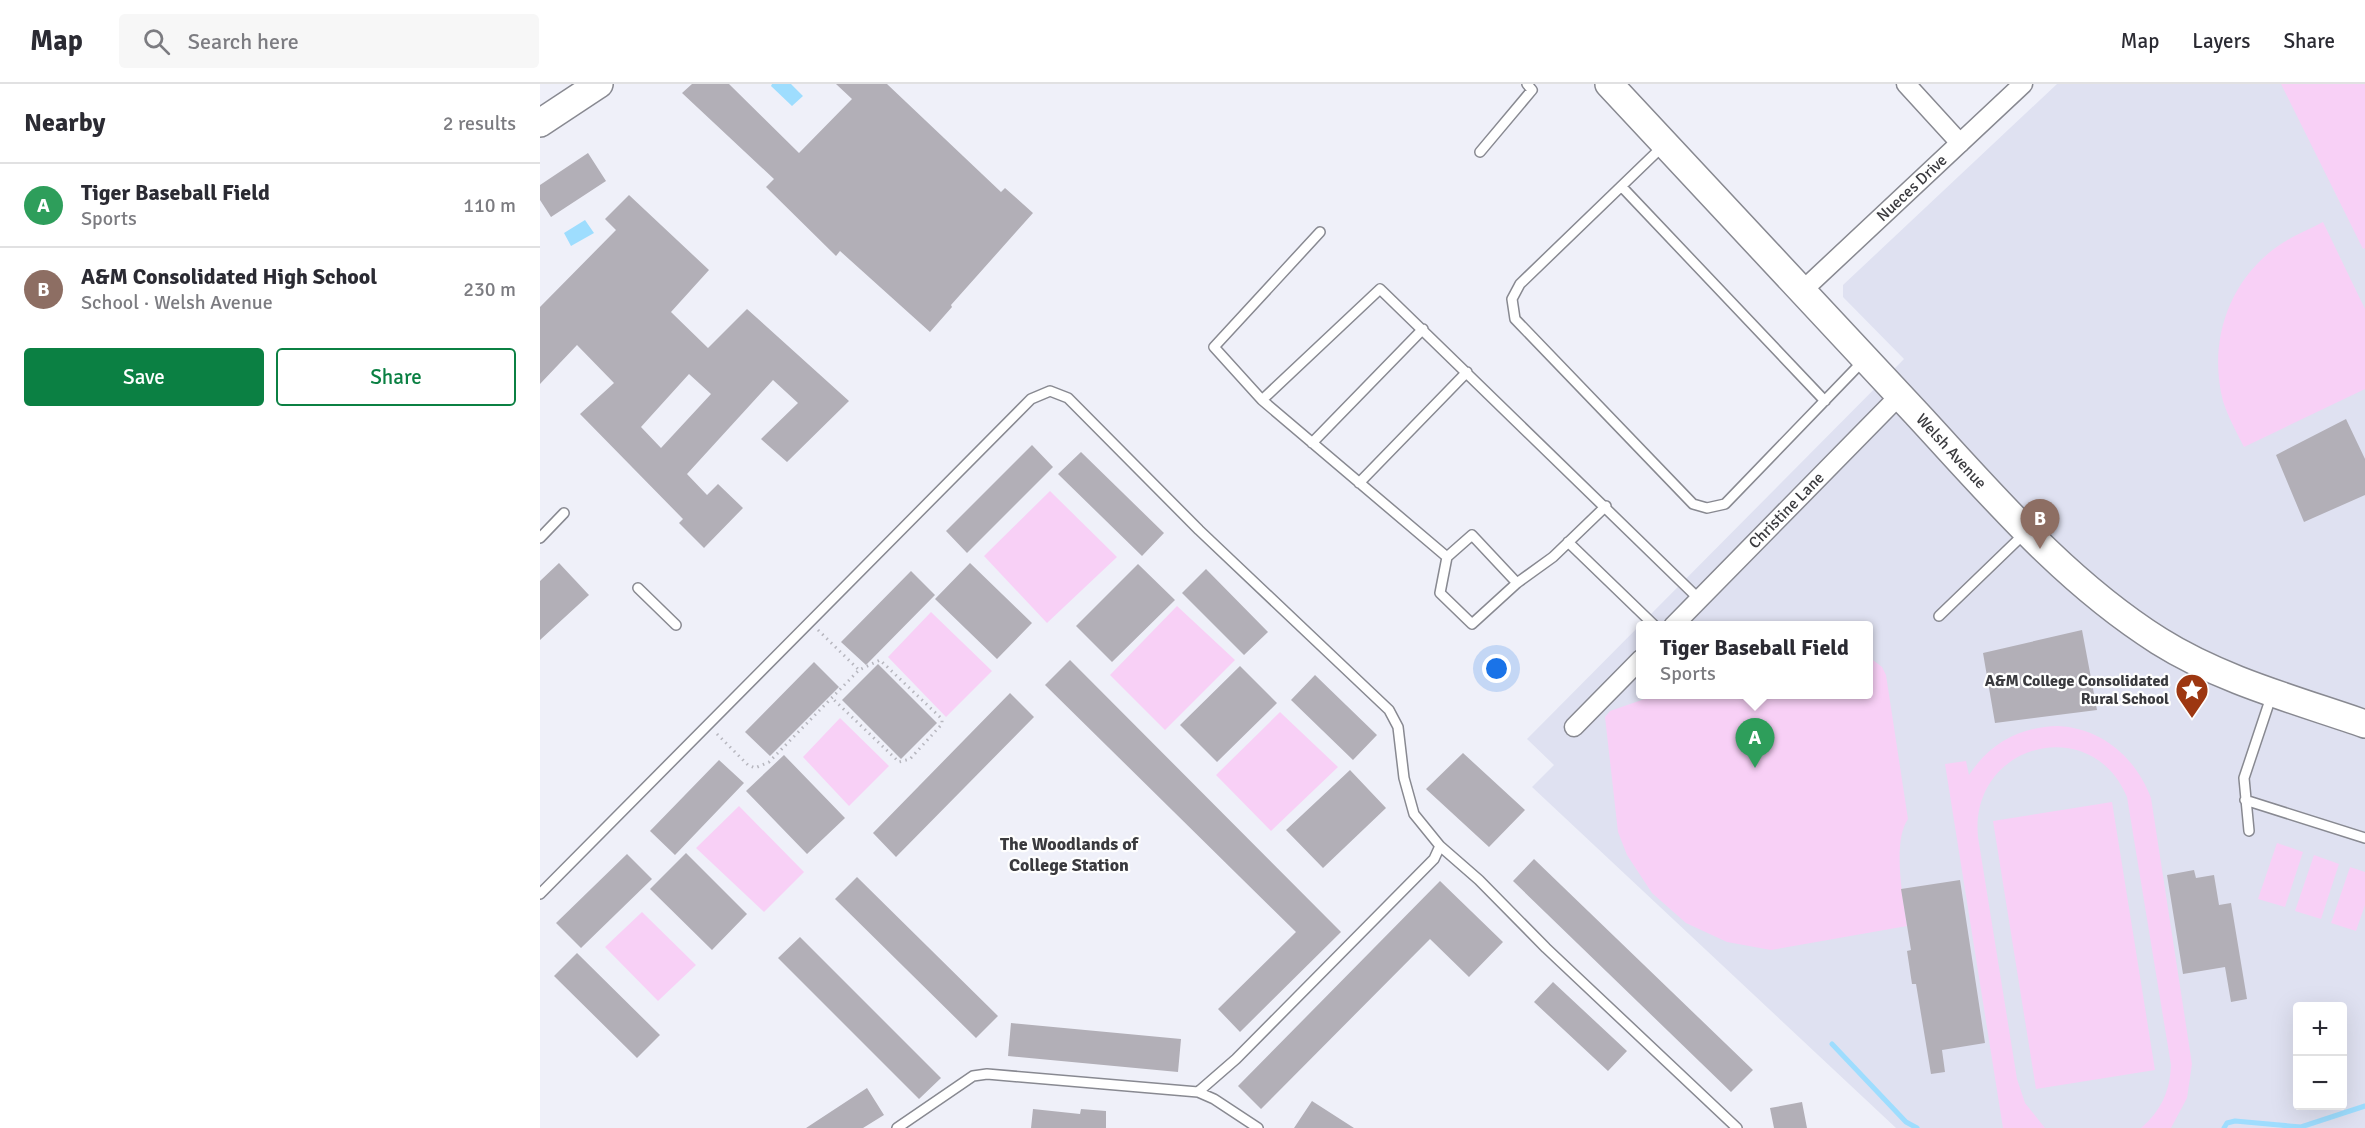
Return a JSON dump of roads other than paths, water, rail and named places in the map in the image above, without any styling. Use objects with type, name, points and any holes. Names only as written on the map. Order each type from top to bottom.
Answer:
[{"type":"main road","points":[[540,123],[599,84]]},
{"type":"main road","name":"Welsh Avenue","points":[[1609,84],[2026,531],[2087,588],[2160,642],[2208,666],[2273,692],[2365,724]]},
{"type":"street","points":[[1906,84],[1960,143]]},
{"type":"street","name":"Nueces Drive","points":[[1802,292],[2023,84]]},
{"type":"street","name":"Christine Lane","points":[[1678,621],[1899,396]]},
{"type":"street","points":[[1574,727],[1636,663]]},
{"type":"lane","points":[[1480,152],[1532,90],[1527,84]]},
{"type":"lane","points":[[1665,145],[1521,284],[1512,298],[1515,319],[1693,504],[1707,508],[1725,504],[1865,359]]},
{"type":"lane","points":[[1622,187],[1825,401]]},
{"type":"lane","points":[[1320,232],[1214,347],[1262,400],[1447,557]]},
{"type":"lane","points":[[1262,400],[1380,289],[1424,329],[1700,599]]},
{"type":"lane","points":[[1312,443],[1424,329]]},
{"type":"lane","points":[[1359,483],[1467,372]]},
{"type":"lane","points":[[540,894],[1031,399],[1050,391],[1068,398],[1199,530],[1389,710],[1398,727],[1404,778],[1414,814],[1440,846],[1479,880],[1546,948],[1737,1128]]},
{"type":"lane","points":[[1517,583],[1472,535],[1447,557],[1440,593],[1472,624],[1517,583],[1553,557],[1606,506]]},
{"type":"lane","points":[[540,538],[564,513]]},
{"type":"lane","points":[[1939,616],[2026,531]]},
{"type":"lane","points":[[1568,542],[1650,621]]},
{"type":"lane","points":[[638,588],[676,625]]},
{"type":"lane","points":[[2249,831],[2245,800],[2246,769],[2273,692]]},
{"type":"lane","points":[[2245,800],[2365,838]]},
{"type":"lane","points":[[1198,1092],[1236,1059],[1426,868],[1434,859],[1440,846]]},
{"type":"lane","points":[[897,1128],[973,1076],[987,1074],[1198,1092],[1214,1099],[1258,1128]]},
{"type":"water","points":[[772,84],[791,84],[803,96],[792,106],[771,86]]},
{"type":"water","points":[[585,220],[594,233],[571,246],[564,233]]},
{"type":"waterway","points":[[1832,1044],[1906,1122],[1917,1128]]},
{"type":"waterway","points":[[2224,1128],[2227,1123],[2235,1121],[2301,1127],[2365,1106]]},
{"type":"place","name":"A&M Consolidated High School","points":[[2040,549]]},
{"type":"place","name":"A&M College Consolidated Rural School","points":[[2192,719]]},
{"type":"place","name":"Tiger Baseball Field","points":[[1755,768]]},
{"type":"district","name":"The Woodlands of College Station","points":[[1069,854]]}]
